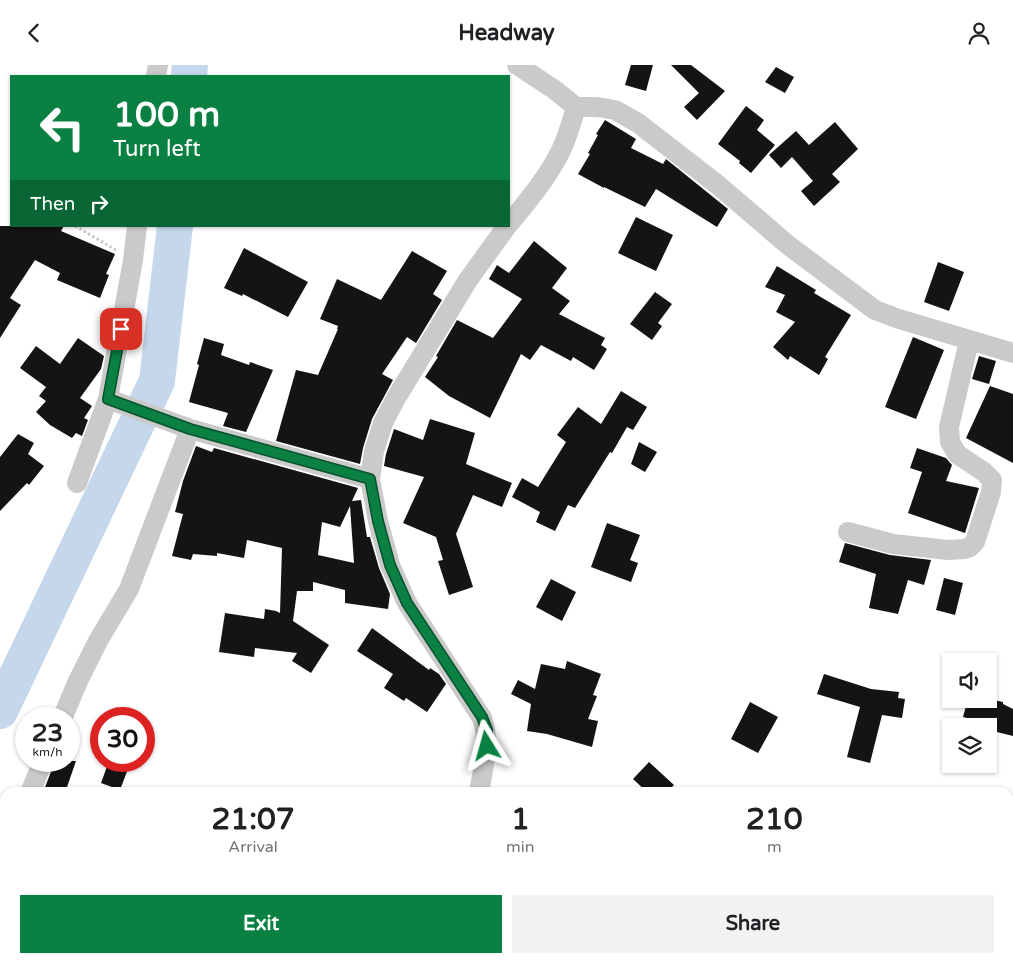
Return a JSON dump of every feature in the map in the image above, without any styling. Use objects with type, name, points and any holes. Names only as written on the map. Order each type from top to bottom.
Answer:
[{"type":"street","points":[[517,65],[556,90],[576,107],[597,107],[615,110],[638,123],[718,185],[788,245],[875,310],[969,341],[1013,353]]},
{"type":"street","points":[[510,223],[542,183],[558,157],[568,134],[576,107]]},
{"type":"street","points":[[77,483],[114,400],[137,227]]},
{"type":"street","points":[[480,787],[487,746],[485,724],[407,603],[390,565],[378,521],[370,479],[374,451],[383,423],[396,398],[468,280],[507,227]]},
{"type":"street","points":[[848,532],[893,544],[948,550],[964,549],[970,547],[975,542],[991,492],[992,479],[957,454],[950,442],[949,427],[969,341]]},
{"type":"street","points":[[114,400],[190,429],[370,479]]},
{"type":"street","points":[[67,707],[98,641],[117,613],[130,589],[190,429]]},
{"type":"street","points":[[32,787],[39,772]]},
{"type":"path","points":[[77,227],[133,260]]},
{"type":"building","points":[[631,65],[653,65],[646,91],[625,85]]},
{"type":"building","points":[[671,65],[691,65],[725,91],[697,120],[684,107],[699,93]]},
{"type":"building","points":[[776,67],[794,77],[785,93],[765,82]]},
{"type":"building","points":[[746,106],[764,120],[757,130],[775,145],[751,173],[739,163],[740,161],[718,144]]},
{"type":"building","points":[[605,120],[636,139],[631,148],[663,164],[666,159],[728,209],[717,227],[656,189],[645,207],[578,174],[590,154],[588,153],[598,135],[596,134]]},
{"type":"building","points":[[835,122],[858,149],[832,174],[840,182],[814,206],[801,191],[813,181],[792,157],[781,168],[769,155],[796,131],[809,145]]},
{"type":"building","points":[[636,217],[673,235],[656,271],[618,253]]},
{"type":"building","points":[[0,226],[63,227],[61,231],[115,254],[106,274],[109,275],[100,298],[57,280],[60,273],[35,260],[10,298],[21,305],[0,338]]},
{"type":"building","points":[[534,241],[567,268],[552,288],[570,301],[559,314],[605,338],[601,345],[607,349],[594,370],[573,357],[571,361],[541,345],[530,360],[521,354],[490,418],[449,396],[425,377],[438,357],[436,356],[457,320],[493,338],[522,299],[489,279],[497,265],[509,273]]},
{"type":"building","points":[[244,248],[308,282],[288,317],[243,294],[242,296],[224,288]]},
{"type":"building","points":[[412,251],[447,271],[433,294],[442,300],[416,343],[407,337],[382,374],[393,380],[372,419],[360,464],[276,441],[296,370],[318,375],[338,329],[338,326],[320,319],[337,279],[381,300]]},
{"type":"building","points":[[938,262],[964,272],[949,311],[924,302]]},
{"type":"building","points":[[777,266],[816,290],[814,293],[851,315],[825,357],[828,359],[819,375],[790,356],[788,360],[773,347],[795,322],[776,312],[785,295],[765,287]]},
{"type":"building","points":[[655,292],[672,304],[658,323],[662,326],[652,340],[630,324]]},
{"type":"building","points":[[913,337],[944,350],[916,419],[885,407]]},
{"type":"building","points":[[78,338],[104,356],[101,369],[80,398],[92,406],[84,418],[88,420],[82,436],[76,433],[72,438],[50,425],[36,412],[46,401],[39,396],[46,387],[20,368],[36,346],[60,364]]},
{"type":"building","points":[[204,338],[224,344],[221,355],[249,365],[250,362],[273,370],[246,432],[223,426],[228,413],[189,402]]},
{"type":"building","points":[[979,356],[996,361],[989,384],[972,379]]},
{"type":"building","points":[[990,386],[1013,394],[1013,463],[966,438]]},
{"type":"building","points":[[621,391],[647,407],[633,430],[627,427],[575,508],[568,505],[555,531],[536,522],[540,512],[512,497],[522,478],[538,487],[566,442],[557,435],[578,407],[601,424]]},
{"type":"building","points":[[430,419],[475,433],[466,464],[512,483],[502,507],[473,495],[456,534],[473,587],[449,595],[438,561],[443,560],[436,537],[403,523],[424,477],[384,466],[394,429],[423,440]]},
{"type":"building","points":[[18,434],[34,443],[28,454],[44,466],[29,485],[27,483],[0,511],[0,457]]},
{"type":"building","points":[[639,442],[657,452],[645,472],[631,464]]},
{"type":"building","points":[[196,446],[212,452],[214,448],[358,488],[352,501],[361,500],[367,537],[370,537],[379,568],[390,594],[388,609],[345,603],[345,590],[313,582],[313,591],[297,591],[293,621],[329,645],[311,673],[292,661],[297,653],[255,648],[254,657],[219,652],[225,613],[264,619],[265,609],[280,613],[282,548],[247,540],[244,558],[217,553],[217,556],[193,554],[191,560],[172,556],[183,514],[175,512],[183,481]],"holes":[[[350,506],[354,563],[318,555],[322,522],[340,527]]]},
{"type":"building","points":[[917,448],[946,458],[952,465],[946,481],[979,488],[965,533],[908,513],[922,472],[910,468]]},
{"type":"building","points":[[607,523],[640,535],[630,560],[638,563],[631,582],[591,567]]},
{"type":"building","points":[[845,543],[890,555],[931,560],[924,585],[908,580],[898,614],[869,608],[876,574],[839,562]]},
{"type":"building","points":[[944,578],[963,583],[955,615],[936,610]]},
{"type":"building","points":[[551,579],[576,592],[562,621],[536,607]]},
{"type":"building","points":[[372,628],[429,670],[430,668],[439,674],[446,684],[427,712],[406,698],[404,701],[384,688],[393,674],[357,651]]},
{"type":"building","points":[[567,661],[601,674],[593,695],[597,696],[588,719],[598,721],[592,747],[547,734],[527,731],[531,704],[511,694],[518,680],[535,689],[541,664],[565,669]]},
{"type":"building","points":[[824,674],[871,689],[899,692],[898,698],[905,699],[902,718],[882,715],[870,763],[847,757],[860,707],[817,694]]},
{"type":"building","points":[[997,701],[1003,702],[1003,704],[1013,709],[1013,736],[997,732],[997,718],[963,717],[966,708],[997,708]]},
{"type":"building","points":[[750,702],[778,717],[758,753],[731,739]]},
{"type":"building","points":[[649,762],[674,785],[672,787],[642,787],[633,779]]},
{"type":"building","points":[[51,772],[72,772],[67,787],[45,787]]},
{"type":"building","points":[[105,772],[127,772],[121,787],[112,787],[101,783]]},
{"type":"waterway","points":[[189,75],[190,65]]},
{"type":"waterway","points":[[0,711],[157,381],[175,227]]},
{"type":"route","points":[[121,329],[108,399],[119,401],[190,429],[370,479],[378,521],[390,565],[407,603],[482,717],[487,730],[487,746]]}]
